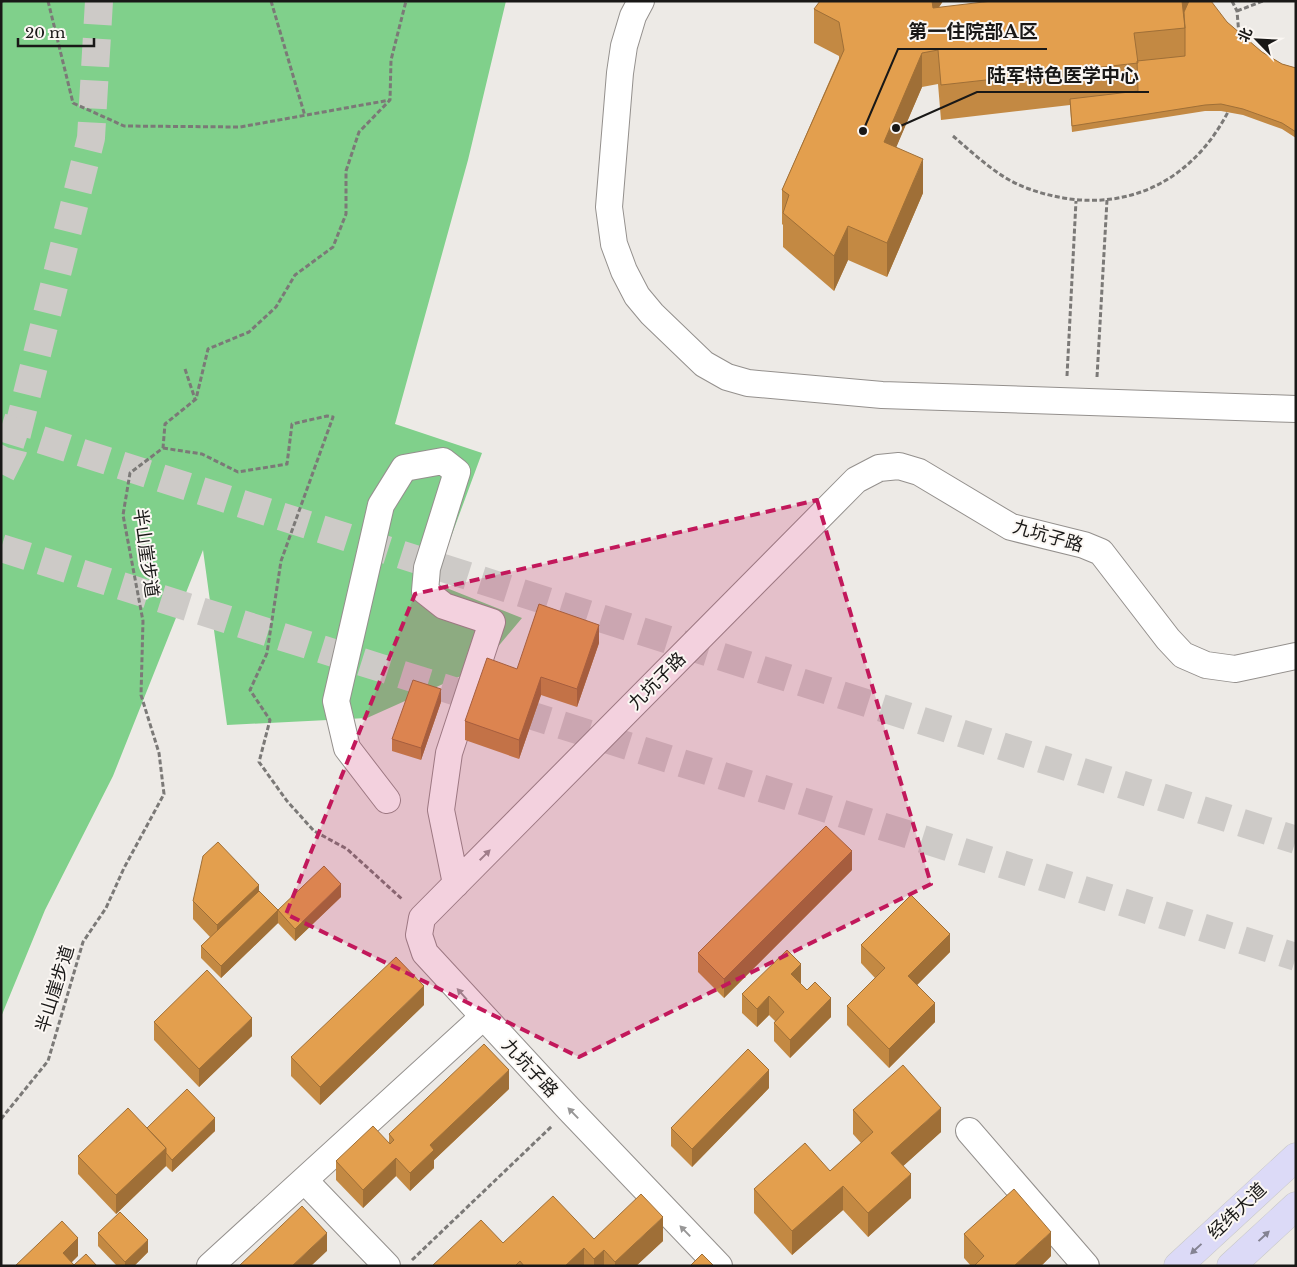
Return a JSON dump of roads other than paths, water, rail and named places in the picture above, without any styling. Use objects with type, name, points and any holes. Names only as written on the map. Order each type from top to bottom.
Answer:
[{"type":"main road","name":"经纬大道","points":[[1178,1266],[1296,1157]]},
{"type":"main road","name":"经纬大道","points":[[1231,1266],[1296,1206]]},
{"type":"street","points":[[641,1],[633,16],[626,38],[620,73],[610,207],[614,244],[624,271],[637,296],[652,314],[704,364],[727,377],[769,385],[882,394],[1296,409]]},
{"type":"street","points":[[387,800],[347,748],[336,701],[381,505],[404,468],[443,461],[457,472],[427,568],[425,591],[444,606],[492,622],[449,753],[441,810],[456,884]]},
{"type":"street","name":"九坑子路","points":[[719,1266],[569,1109],[425,953],[419,934],[422,918],[856,480],[879,468],[898,466],[919,472],[1012,527],[1084,544],[1101,552],[1168,639],[1183,655],[1206,665],[1235,669],[1296,656]]},
{"type":"street","points":[[210,1266],[484,1017]]},
{"type":"street","points":[[969,1131],[1086,1266]]},
{"type":"street","points":[[305,1181],[387,1266]]},
{"type":"tunnel","points":[[1,474],[13,450],[91,138],[99,1]]},
{"type":"tunnel","points":[[1,427],[1296,840]]},
{"type":"tunnel","points":[[1,548],[1296,957]]},
{"type":"place","name":"陆军特色医学中心","points":[[896,128]]},
{"type":"place","name":"第一住院部A区","points":[[863,131]]}]
